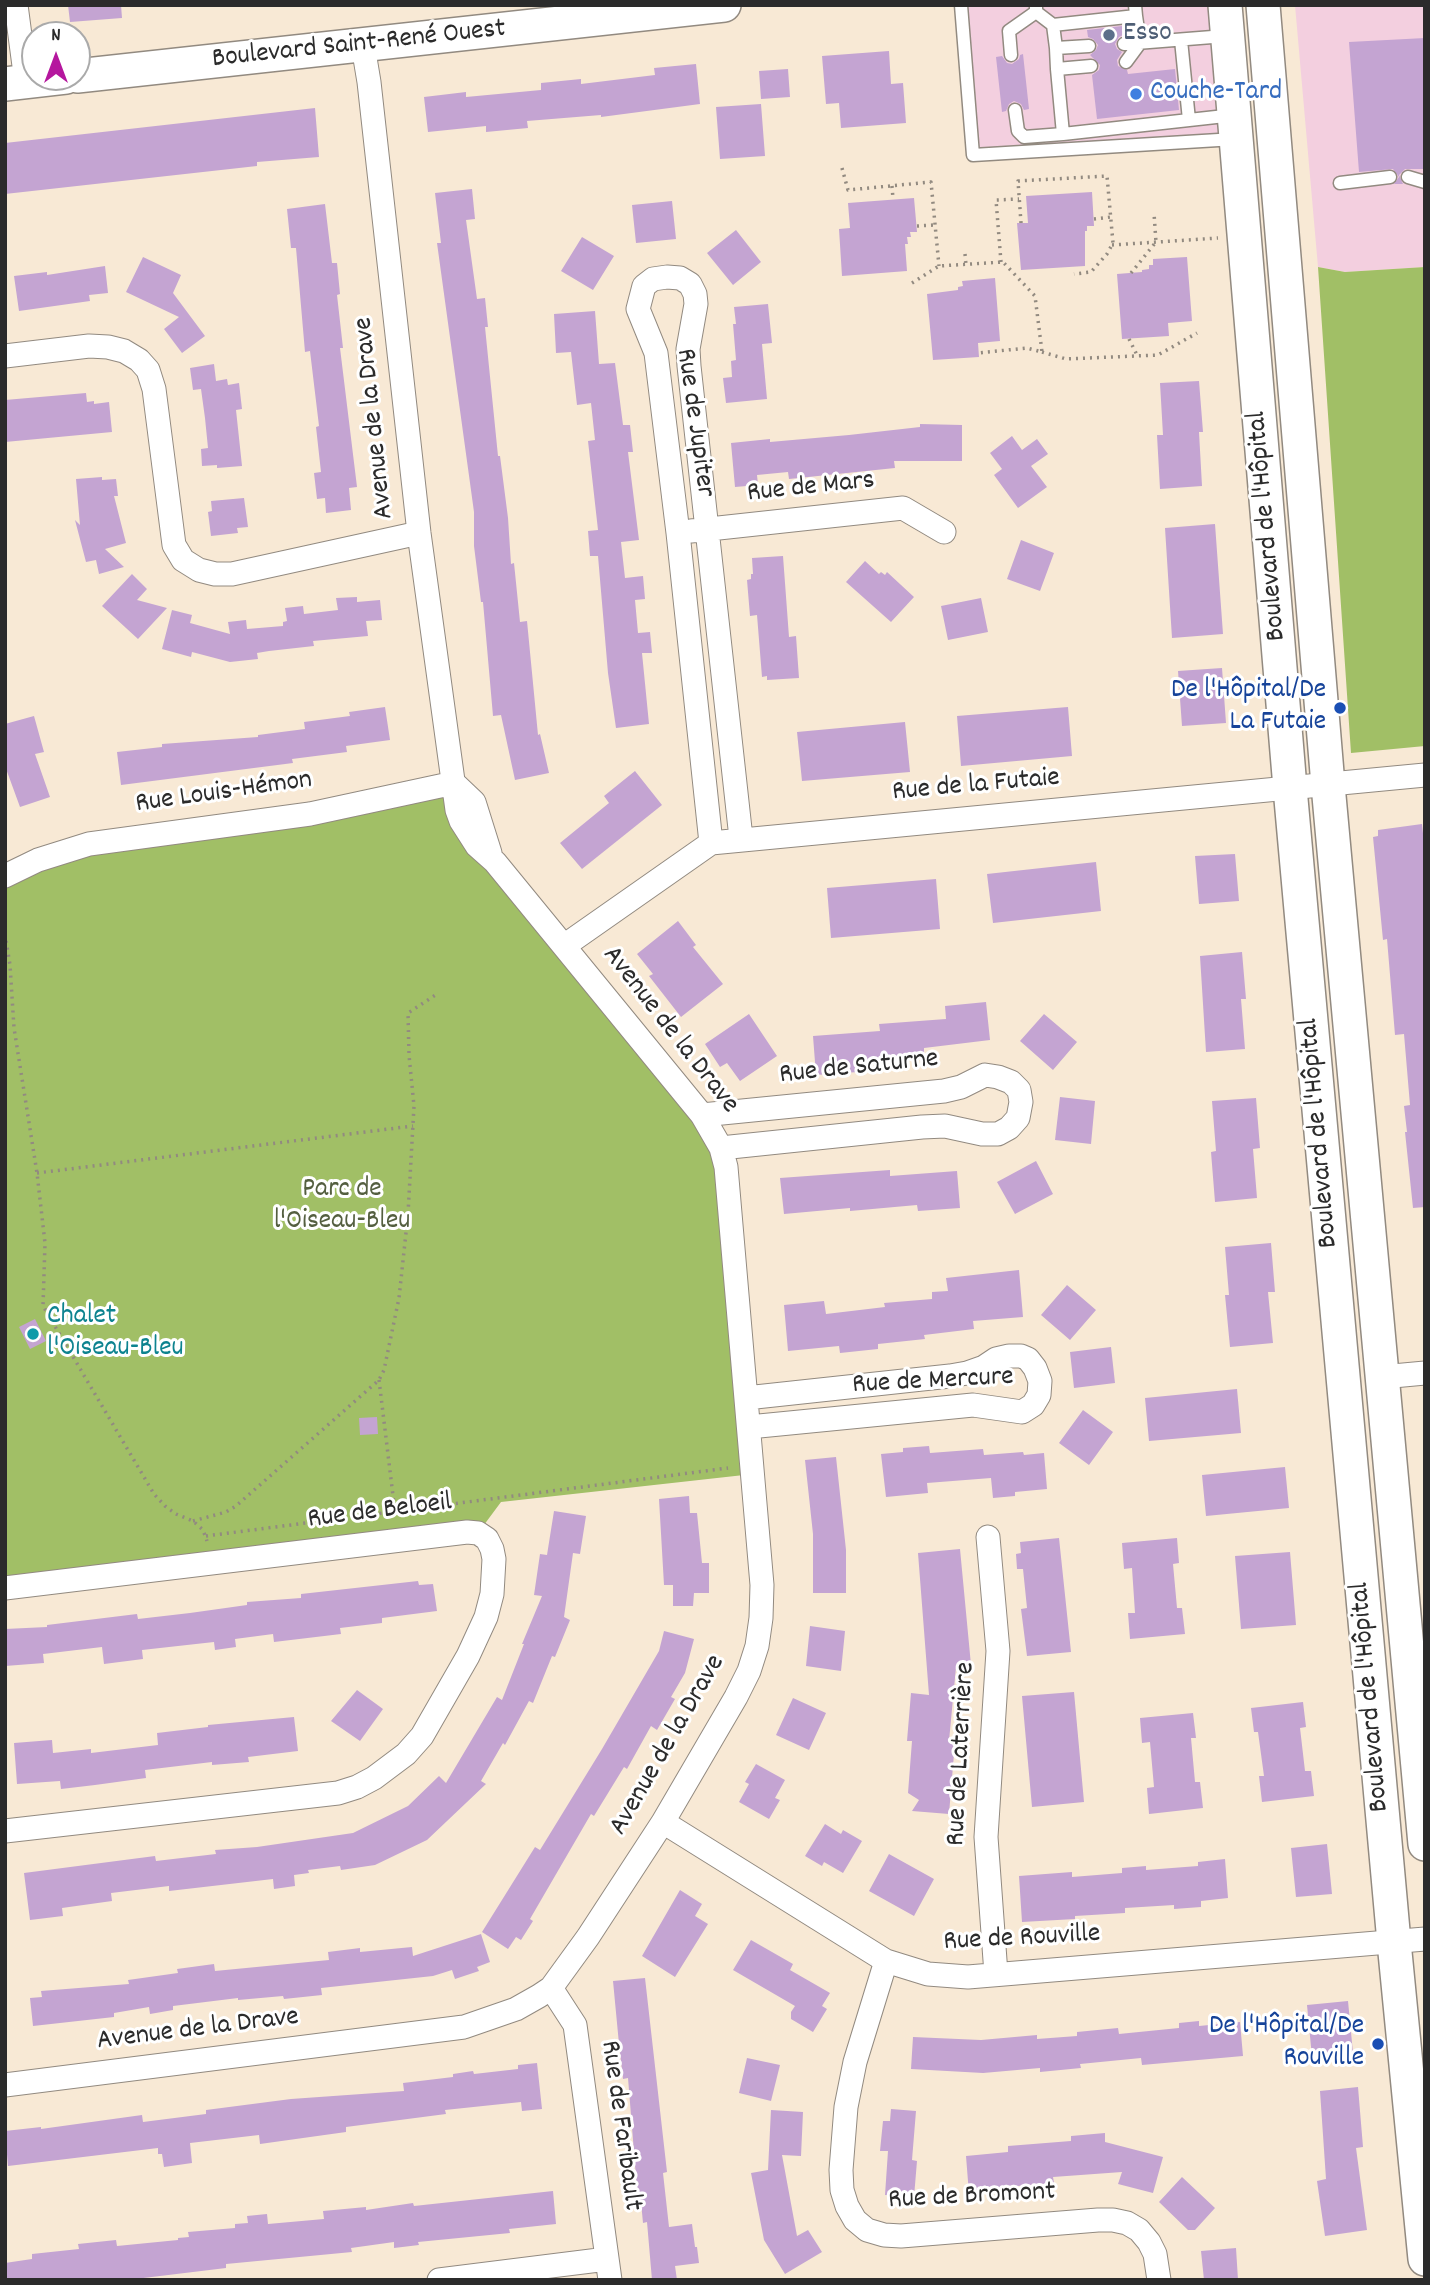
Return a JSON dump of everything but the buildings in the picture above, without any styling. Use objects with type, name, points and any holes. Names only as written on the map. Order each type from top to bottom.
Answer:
[{"type":"main road","name":"Boulevard Saint-René Ouest","points":[[91,75],[724,5]]},
{"type":"main road","name":"Boulevard de l'Hôpital","points":[[1263,5],[1328,785],[1425,1844]]},
{"type":"main road","name":"Boulevard de l'Hôpital","points":[[1226,20],[1290,788],[1409,1941],[1425,2259]]},
{"type":"street","points":[[16,5],[16,82]]},
{"type":"street","name":"Avenue de la Drave","points":[[6,2080],[464,2027],[516,2009],[551,1988],[588,1937],[663,1822],[736,1697],[749,1671],[757,1646],[762,1585],[726,1167],[721,1148],[702,1115],[495,862],[477,846],[461,821],[419,533],[363,46]]},
{"type":"street","name":"Rue de Jupiter","points":[[711,843],[656,353],[638,309],[644,286],[653,279],[680,278],[690,284],[695,294],[696,304],[688,349],[689,366],[741,838]]},
{"type":"street","points":[[5,356],[89,346],[124,351],[139,360],[148,370],[154,389],[174,545],[183,559],[199,570],[232,574],[419,533]]},
{"type":"street","name":"Rue de Mars","points":[[678,533],[903,508],[944,532]]},
{"type":"street","name":"Rue de la Futaie","points":[[564,946],[711,843],[741,838],[1425,775]]},
{"type":"street","name":"Rue Louis-Hémon","points":[[8,869],[89,844],[310,814],[454,783]]},
{"type":"street","name":"Rue de Saturne","points":[[702,1115],[944,1091],[961,1087],[985,1075],[1011,1082],[1019,1090],[1021,1102],[1018,1118],[1009,1128],[998,1134],[982,1134],[944,1126],[922,1127],[721,1148]]},
{"type":"street","name":"Rue de Mercure","points":[[746,1398],[950,1376],[967,1373],[1009,1356],[1028,1359],[1040,1381],[1039,1395],[1033,1405],[1022,1412],[973,1405],[749,1427]]},
{"type":"street","points":[[1382,1377],[1425,1373]]},
{"type":"street","name":"Rue de Beloeil","points":[[5,1588],[467,1532],[478,1533],[487,1539],[492,1549],[494,1576],[492,1594],[477,1638],[422,1736],[391,1767],[356,1787],[338,1793],[5,1831]]},
{"type":"street","name":"Rue de Laterrière","points":[[988,1537],[998,1651],[986,1824],[996,1974]]},
{"type":"street","name":"Rue de Rouville","points":[[663,1822],[886,1961],[928,1974],[968,1977],[1409,1941]]},
{"type":"street","name":"Rue de Bromont","points":[[886,1961],[855,2062],[846,2108],[842,2190],[855,2220],[867,2230],[901,2236],[1113,2220],[1139,2230],[1149,2242],[1155,2254],[1159,2280]]},
{"type":"street","name":"Rue de Faribault","points":[[551,1988],[575,2025],[608,2269]]},
{"type":"street","points":[[439,2280],[608,2269]]},
{"type":"lane","points":[[961,5],[973,155],[1236,127]]},
{"type":"lane","points":[[1011,55],[1009,31],[1036,8],[1053,25],[1063,134]]},
{"type":"lane","points":[[1053,25],[1136,11],[1140,43],[1126,62]]},
{"type":"lane","points":[[1124,44],[1181,40],[1226,20]]},
{"type":"lane","points":[[1181,40],[1189,120]]},
{"type":"lane","points":[[1056,48],[1089,46]]},
{"type":"lane","points":[[1057,69],[1091,66]]},
{"type":"lane","points":[[1015,110],[1018,131],[1024,137],[1189,120],[1236,127]]},
{"type":"lane","points":[[1340,183],[1390,177]]},
{"type":"lane","points":[[1408,177],[1425,181]]},
{"type":"path","points":[[842,168],[848,190],[931,182],[939,266]]},
{"type":"path","points":[[1021,223],[1018,181],[1107,176],[1112,245],[1091,272],[1074,274]]},
{"type":"path","points":[[892,186],[893,200]]},
{"type":"path","points":[[1019,199],[996,200],[1001,262],[1035,296],[1042,352]]},
{"type":"path","points":[[1131,273],[1156,242],[1154,213]]},
{"type":"path","points":[[1094,219],[1111,218]]},
{"type":"path","points":[[917,226],[935,225]]},
{"type":"path","points":[[1112,245],[1224,237]]},
{"type":"path","points":[[965,254],[966,265]]},
{"type":"path","points":[[912,283],[939,266],[1001,262]]},
{"type":"path","points":[[1027,348],[1066,359],[1139,357],[1158,355],[1197,333]]},
{"type":"path","points":[[1129,339],[1139,357]]},
{"type":"path","points":[[978,353],[1027,348],[1041,341]]},
{"type":"path","points":[[5,934],[19,1061],[46,1243],[43,1307],[154,1494],[181,1518],[193,1521],[226,1512],[379,1380]]},
{"type":"path","points":[[395,1512],[379,1380],[389,1351],[399,1298],[413,1126],[408,1013],[437,994]]},
{"type":"path","points":[[37,1173],[413,1126]]},
{"type":"path","points":[[206,1536],[728,1468]]},
{"type":"path","points":[[193,1521],[206,1536],[211,1563]]},
{"type":"shaded area","points":[[961,5],[1225,5],[1237,139],[973,155]]},
{"type":"shaded area","points":[[1295,5],[1425,5],[1425,267],[1345,272],[1318,267]]},
{"type":"green space","points":[[1318,267],[1345,272],[1425,267],[1425,746],[1351,753]]},
{"type":"green space","name":"Parc de l'Oiseau-Bleu","points":[[416,790],[456,798],[713,1131],[753,1474],[501,1502],[478,1533],[5,1588],[5,876],[38,860]]},
{"type":"place","name":"Esso","points":[[1109,35]]},
{"type":"place","name":"Couche-Tard","points":[[1136,94]]},
{"type":"place","name":"De l'Hôpital/De La Futaie","points":[[1340,708]]},
{"type":"place","name":"Chalet l'Oiseau-Bleu","points":[[33,1334]]},
{"type":"place","name":"De l'Hôpital/De Rouville","points":[[1378,2044]]}]
